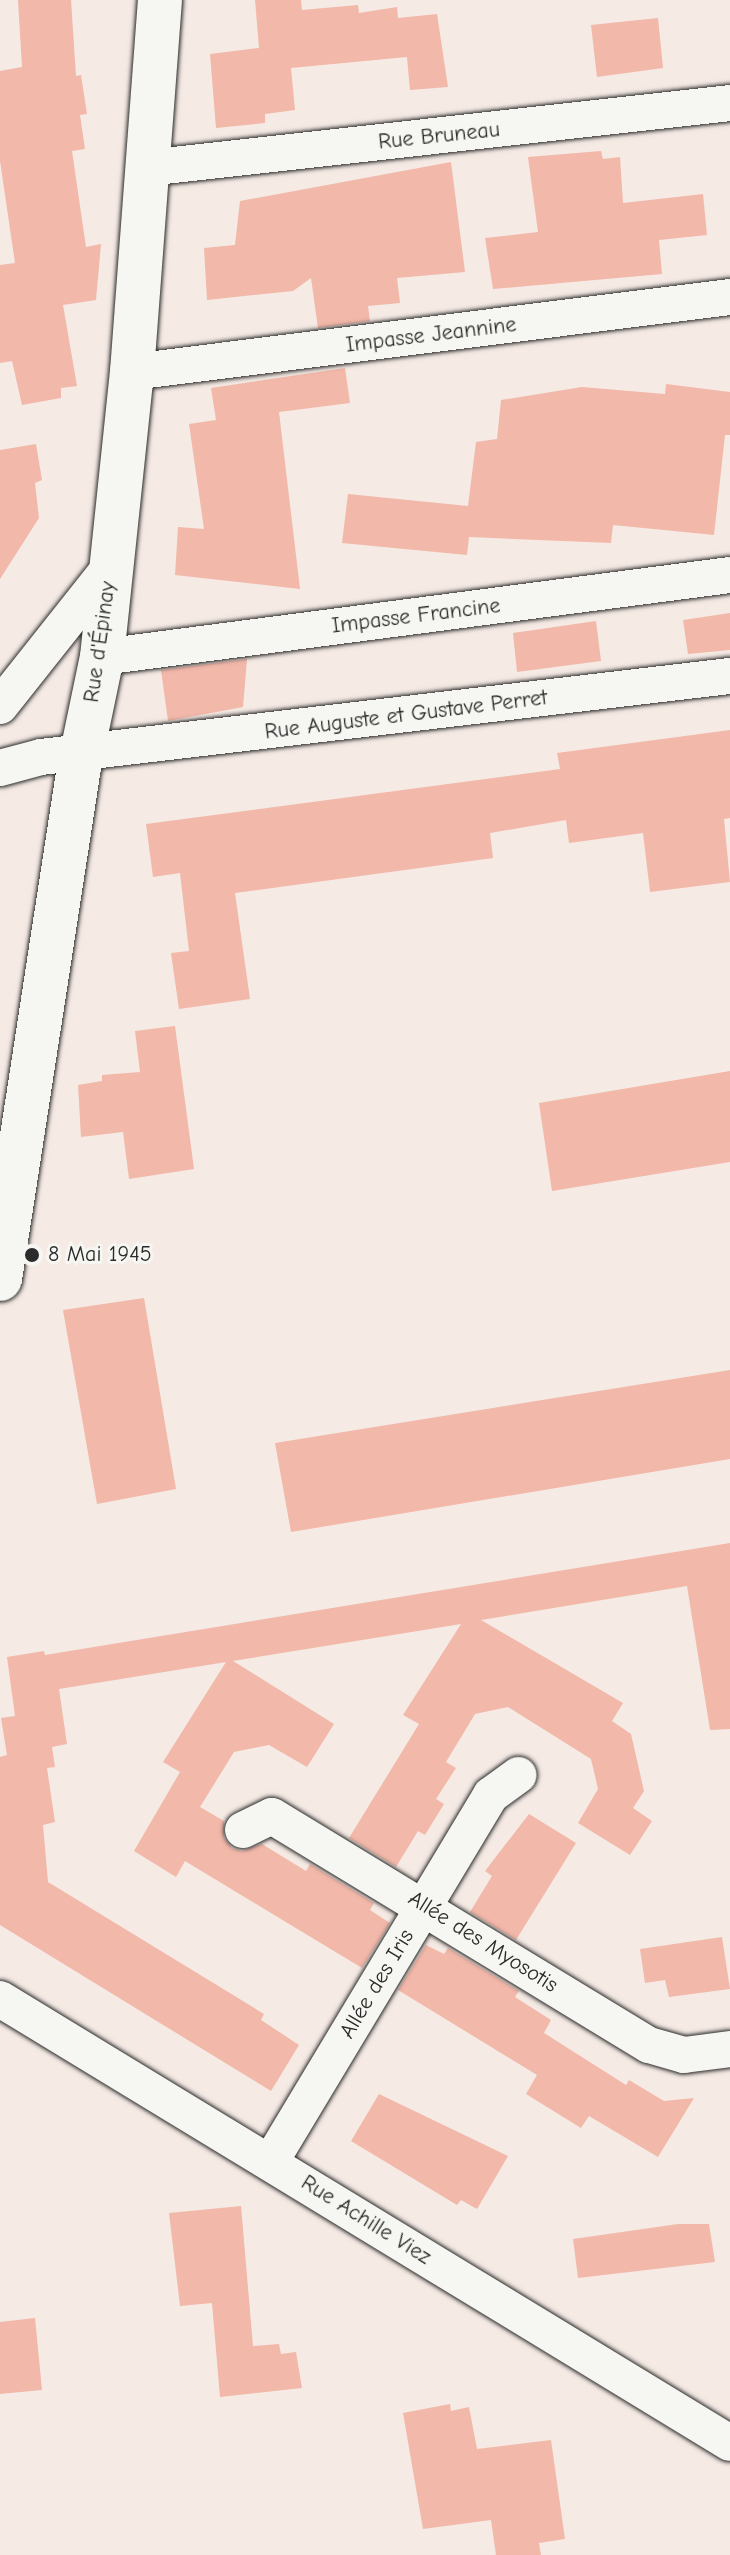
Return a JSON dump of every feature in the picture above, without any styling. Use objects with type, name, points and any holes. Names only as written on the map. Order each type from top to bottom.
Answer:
[{"type":"main road","name":"Rue d'Épinay","points":[[0,1279],[81,753],[102,657],[132,372],[160,0]]},
{"type":"street","name":"Rue Bruneau","points":[[147,168],[730,103]]},
{"type":"street","name":"Impasse Jeannine","points":[[132,372],[730,297]]},
{"type":"street","points":[[0,706],[111,566]]},
{"type":"street","name":"Impasse Francine","points":[[102,657],[730,575]]},
{"type":"street","name":"Rue Auguste et Gustave Perret","points":[[0,768],[81,753],[730,676]]},
{"type":"street","name":"Allée des Iris","points":[[271,2161],[491,1795],[519,1775]]},
{"type":"street","name":"Allée des Myosotis","points":[[243,1830],[272,1816],[424,1904],[649,2045],[684,2055],[730,2049]]},
{"type":"street","name":"Rue Achille Viez","points":[[0,1999],[271,2161],[730,2443]]},
{"type":"building","points":[[18,0],[71,0],[76,76],[81,75],[87,114],[80,115],[85,149],[72,151],[86,247],[101,244],[96,300],[63,305],[77,386],[61,388],[61,398],[22,405],[12,361],[0,363],[0,265],[15,263],[0,161],[0,71],[22,67]]},
{"type":"building","points":[[255,0],[301,0],[302,10],[358,5],[359,13],[397,7],[398,18],[437,14],[448,87],[410,90],[407,57],[291,68],[295,110],[265,114],[265,123],[216,128],[210,54],[259,48]]},
{"type":"building","points":[[658,18],[663,68],[597,77],[591,25]]},
{"type":"building","points":[[601,151],[603,159],[620,157],[623,203],[703,194],[707,235],[659,240],[662,274],[493,289],[485,238],[538,232],[528,157]]},
{"type":"building","points":[[451,162],[465,272],[397,278],[400,303],[368,306],[370,321],[318,328],[311,278],[293,291],[207,300],[204,248],[235,245],[240,201]]},
{"type":"building","points":[[345,368],[350,403],[279,412],[300,589],[175,575],[178,527],[204,529],[189,424],[216,420],[211,388]]},
{"type":"building","points":[[666,384],[730,392],[730,435],[725,435],[714,535],[613,525],[611,543],[469,537],[467,555],[342,543],[348,494],[468,506],[476,442],[497,439],[501,400],[582,387],[665,394]]},
{"type":"building","points":[[36,444],[42,480],[35,483],[39,518],[0,579],[0,450]]},
{"type":"building","points":[[730,613],[730,650],[688,654],[683,620]]},
{"type":"building","points":[[596,621],[601,661],[517,672],[513,633]]},
{"type":"building","points":[[247,659],[243,707],[168,721],[161,670]]},
{"type":"building","points":[[730,730],[730,818],[724,819],[730,882],[650,892],[643,833],[569,843],[566,820],[490,833],[493,858],[235,893],[250,999],[179,1009],[171,953],[189,951],[180,873],[153,877],[146,824],[560,769],[557,753]]},
{"type":"building","points":[[175,1026],[194,1169],[129,1179],[123,1132],[81,1137],[78,1085],[102,1081],[102,1075],[140,1072],[135,1031]]},
{"type":"building","points":[[730,1071],[730,1162],[552,1191],[539,1103]]},
{"type":"building","points":[[144,1298],[176,1489],[97,1504],[63,1310]]},
{"type":"building","points":[[730,1370],[730,1459],[291,1532],[275,1443]]},
{"type":"building","points":[[730,1543],[730,1729],[710,1730],[687,1586],[481,1620],[623,1703],[612,1721],[631,1734],[644,1791],[633,1808],[652,1821],[630,1855],[578,1823],[598,1789],[591,1759],[508,1707],[475,1714],[446,1762],[456,1768],[436,1799],[444,1804],[425,1835],[418,1831],[396,1867],[349,1838],[419,1724],[403,1715],[461,1624],[233,1661],[334,1724],[307,1767],[269,1745],[234,1752],[200,1807],[224,1821],[224,1838],[232,1848],[242,1851],[262,1844],[306,1871],[310,1864],[374,1903],[370,1910],[390,1923],[362,1968],[185,1861],[176,1877],[134,1851],[180,1772],[163,1762],[226,1662],[59,1689],[67,1744],[52,1747],[55,1767],[47,1768],[55,1822],[43,1825],[48,1882],[264,2014],[261,2020],[299,2045],[271,2091],[0,1925],[0,1757],[7,1755],[1,1718],[15,1716],[7,1657],[44,1651],[45,1655]]},
{"type":"building","points":[[529,1814],[576,1843],[516,1940],[470,1912],[492,1876],[485,1871]]},
{"type":"building","points":[[722,1937],[730,1989],[669,1997],[665,1980],[645,1983],[640,1949]]},
{"type":"building","points":[[426,1945],[444,1954],[448,1948],[519,1991],[515,1997],[551,2020],[544,2033],[626,2085],[629,2080],[664,2101],[694,2098],[658,2157],[589,2116],[581,2128],[526,2094],[537,2075],[398,1990]]},
{"type":"building","points":[[379,2094],[508,2156],[477,2209],[461,2200],[457,2205],[351,2141]]},
{"type":"building","points":[[241,2206],[253,2346],[279,2344],[281,2354],[296,2352],[302,2388],[220,2397],[212,2303],[180,2306],[169,2213]]},
{"type":"building","points":[[678,2224],[709,2224],[715,2262],[578,2278],[573,2239]]},
{"type":"building","points":[[35,2318],[42,2390],[0,2394],[0,2322]]},
{"type":"building","points":[[450,2404],[451,2411],[469,2407],[477,2449],[551,2440],[565,2539],[539,2543],[541,2555],[496,2555],[491,2520],[423,2529],[403,2413]]},
{"type":"place","name":"8 Mai 1945","points":[[32,1255]]}]
